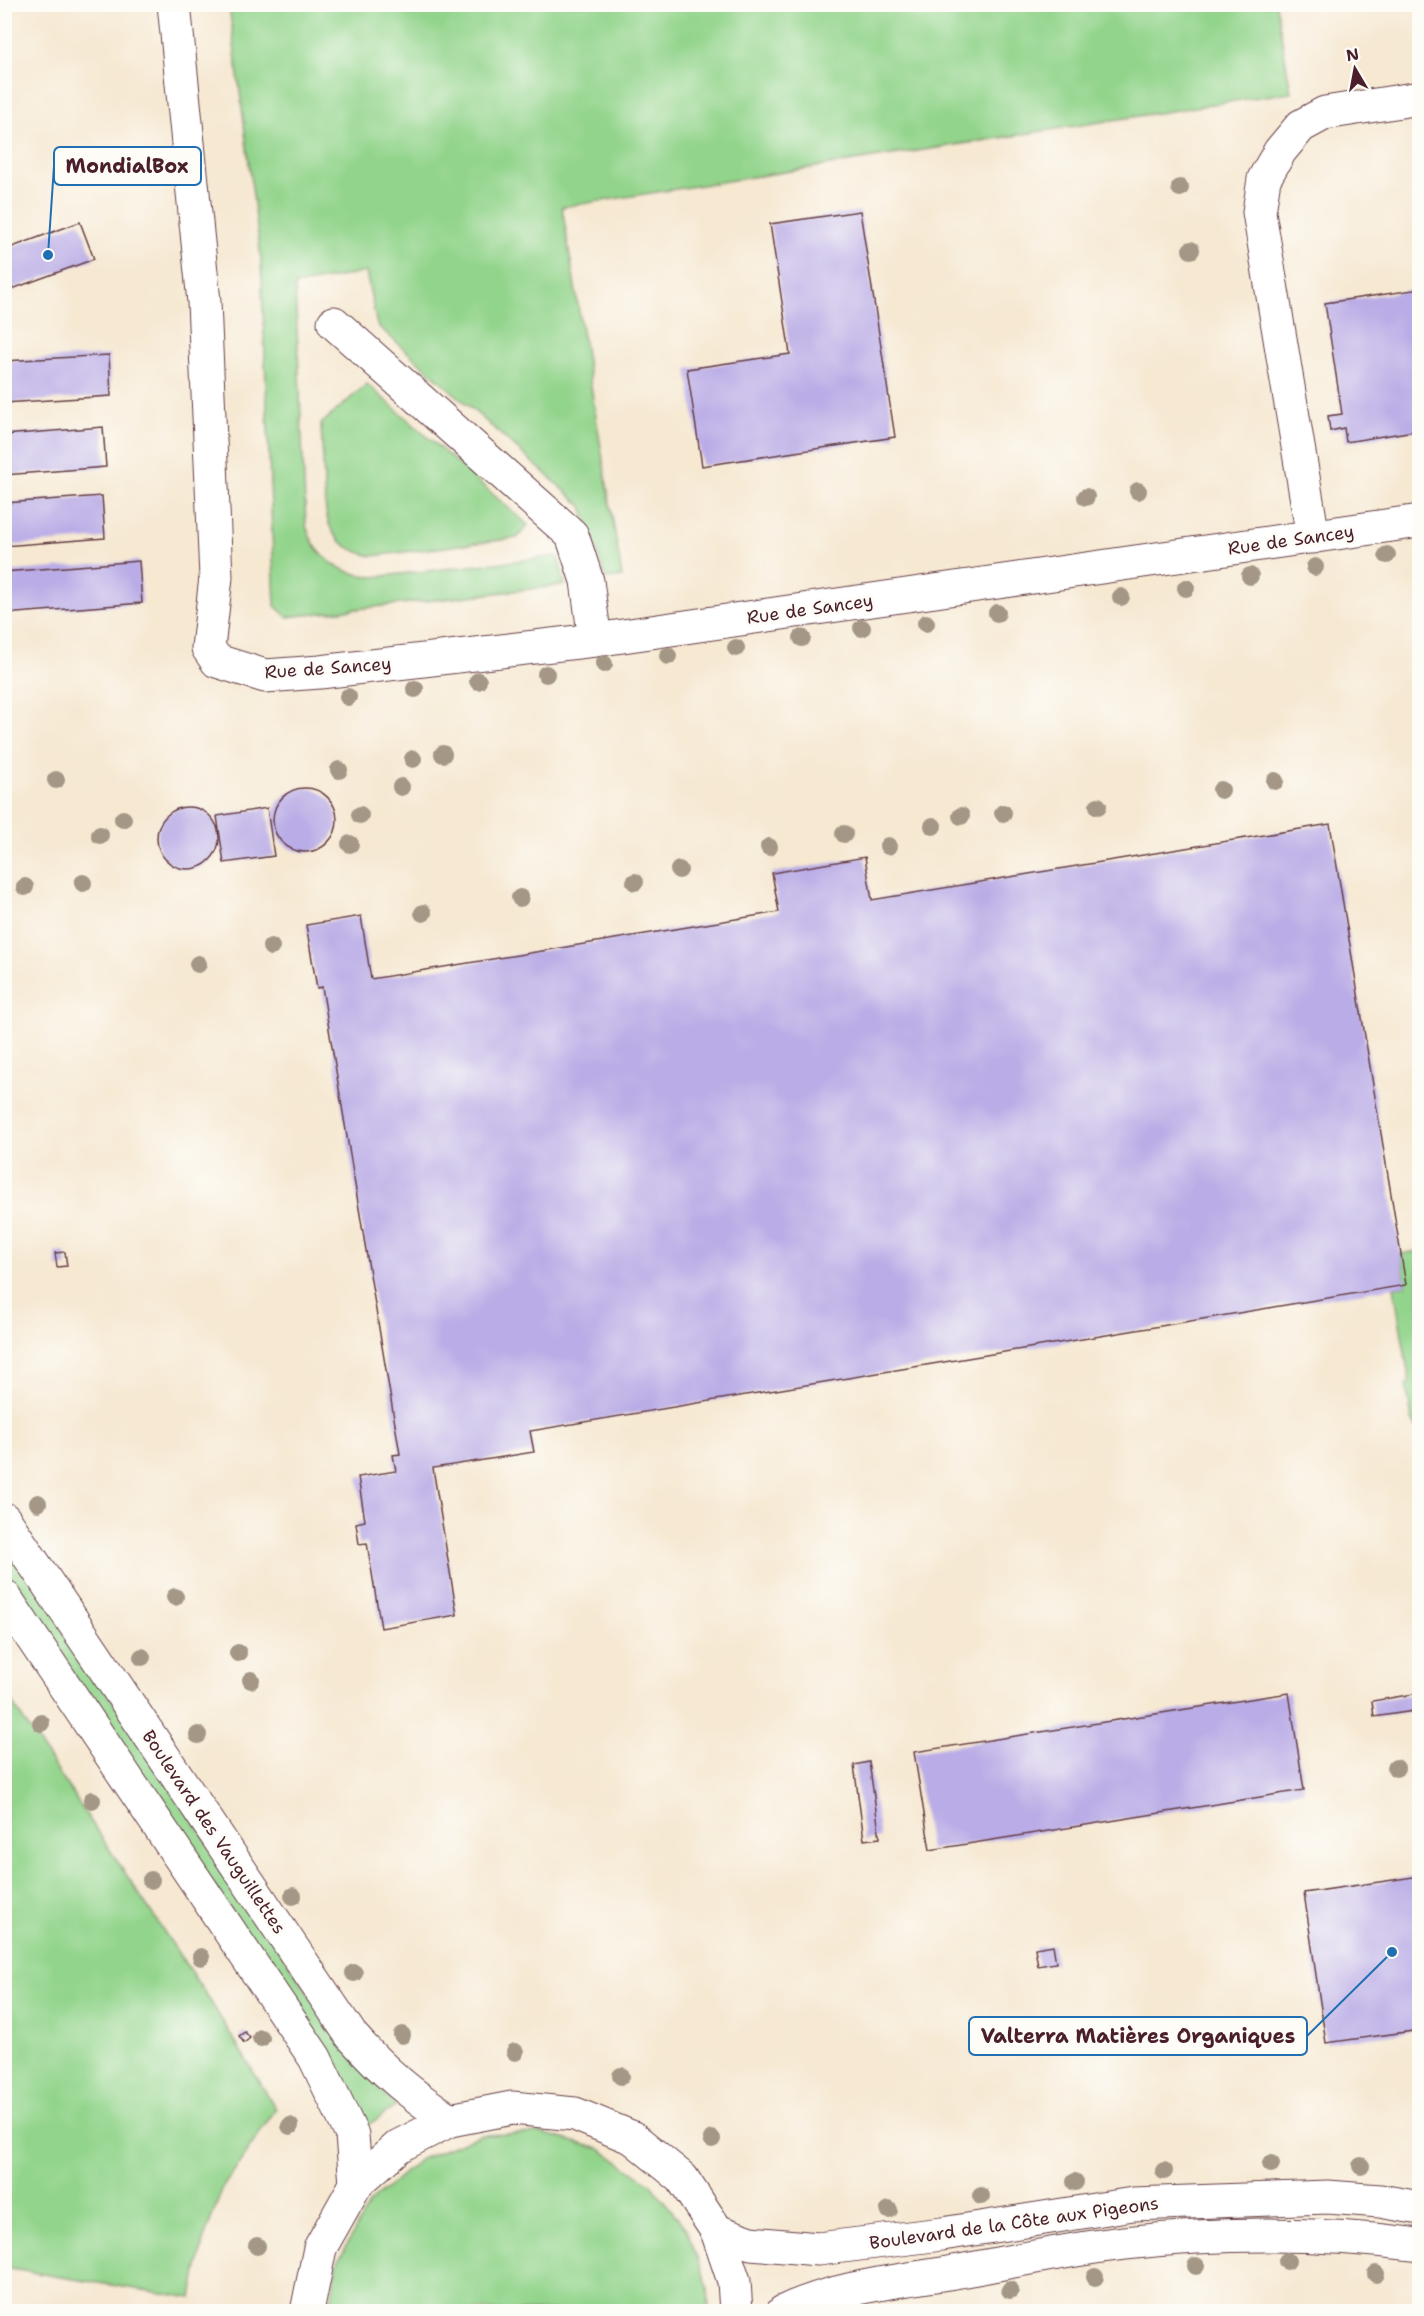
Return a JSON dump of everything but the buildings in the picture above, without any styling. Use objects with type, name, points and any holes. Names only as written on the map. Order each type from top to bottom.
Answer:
[{"type":"street","name":"Rue de Sancey","points":[[174,4],[204,302],[216,577],[208,648],[217,661],[265,676],[320,672],[595,640],[1419,521]]},
{"type":"street","points":[[1313,537],[1259,212],[1264,179],[1280,151],[1301,126],[1325,113],[1419,98]]},
{"type":"street","points":[[334,323],[572,535],[587,581],[595,640]]},
{"type":"street","name":"Boulevard des Vauguillettes","points":[[4,1519],[351,2035],[380,2067],[413,2096],[450,2120]]},
{"type":"street","points":[[4,1596],[315,2058],[352,2135],[357,2184]]},
{"type":"street","points":[[307,2312],[320,2248],[357,2184],[399,2146],[450,2120],[512,2108],[575,2114],[633,2138],[682,2178],[717,2231],[734,2280],[736,2312]]},
{"type":"street","name":"Boulevard de la Côte aux Pigeons","points":[[717,2231],[751,2242],[818,2249],[942,2234],[1133,2204],[1328,2197],[1419,2208]]},
{"type":"street","name":"Boulevard de la Côte aux Pigeons","points":[[783,2312],[801,2303],[867,2286],[1123,2243],[1201,2236],[1298,2235],[1370,2238],[1419,2245]]},
{"type":"green space","points":[[229,5],[1276,5],[1291,92],[562,207],[622,577],[606,579],[582,506],[377,325],[366,272],[295,285],[306,526],[310,538],[323,556],[340,568],[374,577],[558,556],[565,585],[287,617],[275,606],[261,259]]},
{"type":"green space","points":[[367,384],[528,525],[517,538],[372,556],[357,552],[337,538],[328,520],[326,508],[321,424]]},
{"type":"green space","points":[[1419,1251],[1419,1433],[1412,1419],[1406,1385],[1410,1384],[1394,1287],[1406,1285],[1401,1254]]},
{"type":"green space","points":[[4,1538],[350,2055],[396,2106],[368,2125],[334,2065],[5,1574]]},
{"type":"green space","points":[[5,1692],[212,2004],[276,2109],[223,2187],[203,2241],[192,2298],[5,2268]]},
{"type":"green space","points":[[542,2133],[600,2149],[650,2183],[687,2230],[708,2287],[709,2311],[329,2311],[338,2261],[370,2203],[420,2159],[481,2135]]},
{"type":"place","name":"MondialBox","points":[[48,255]]},
{"type":"place","name":"Valterra Matières Organiques","points":[[1392,1952]]}]
